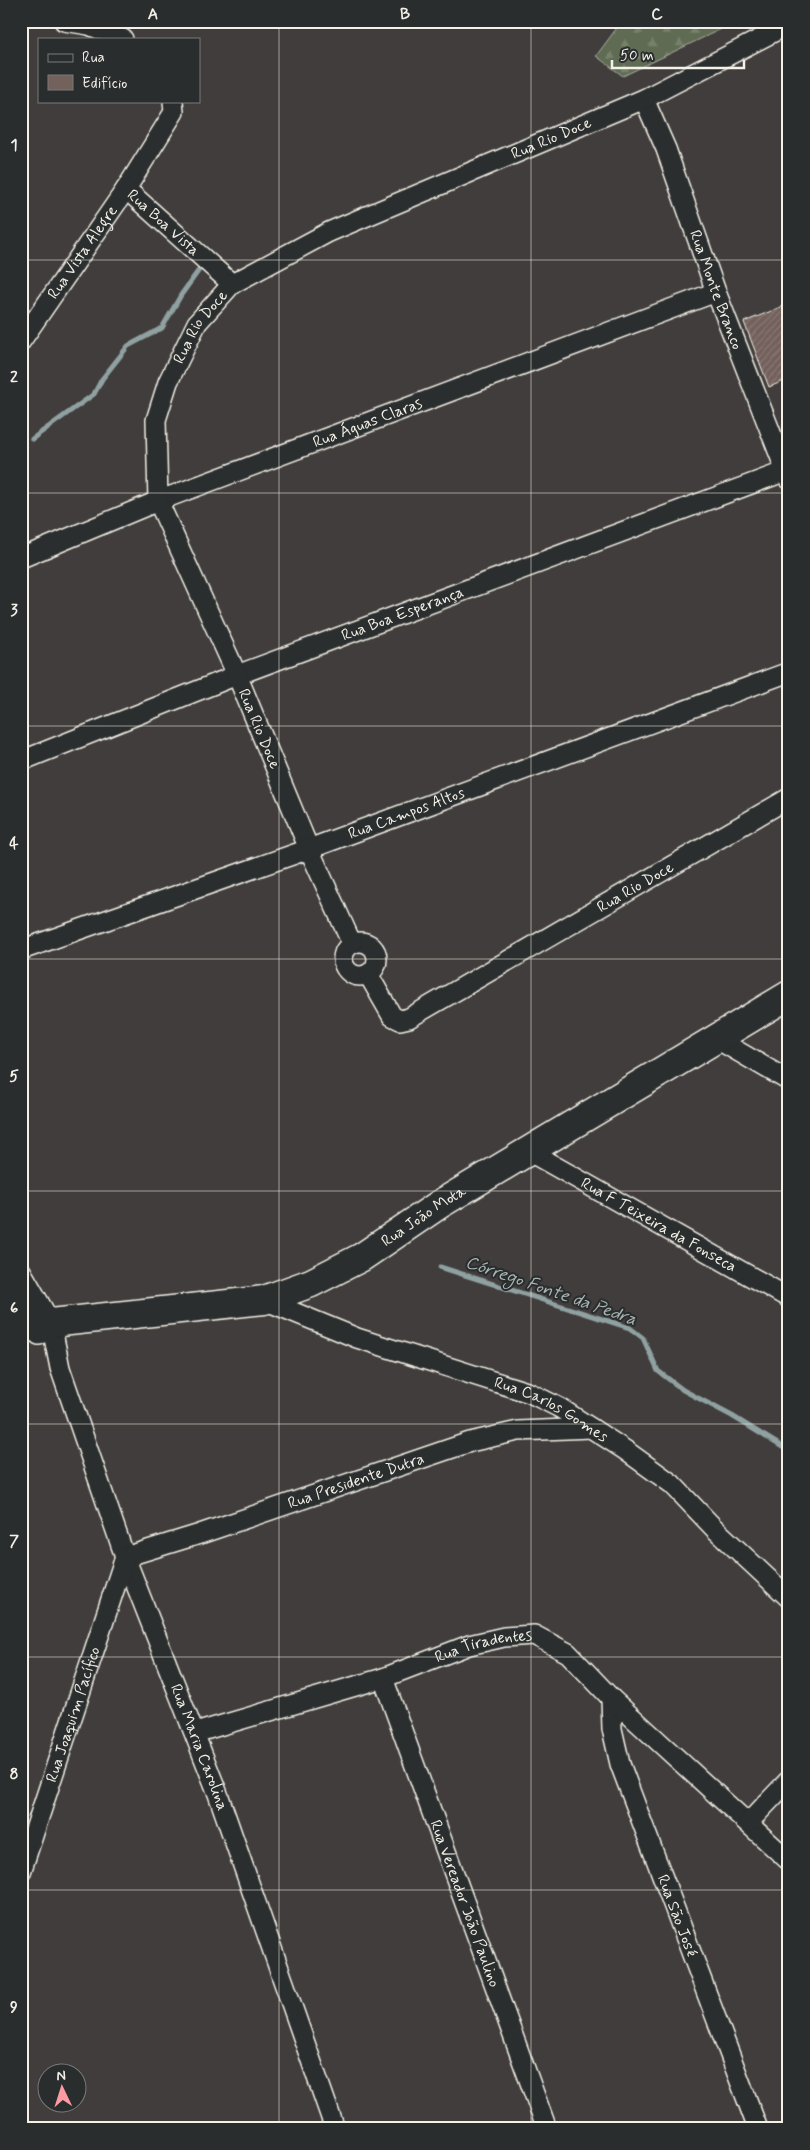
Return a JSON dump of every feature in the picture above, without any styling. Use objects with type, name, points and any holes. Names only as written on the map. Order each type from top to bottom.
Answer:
[{"type":"main road","name":"Rua João Mota","points":[[32,1321],[264,1300],[311,1283],[338,1271],[528,1151],[789,995]]},
{"type":"street","points":[[64,21],[89,25],[121,38]]},
{"type":"street","name":"Rua Rio Doce","points":[[789,24],[644,99],[329,232],[232,284],[197,323],[168,382],[156,420],[158,501],[237,676],[309,849],[352,944],[365,943],[375,952],[376,964],[368,974],[392,1016],[400,1020],[409,1018],[789,798]]},
{"type":"street","name":"Rua Monte Branco","points":[[644,99],[666,149],[716,292],[787,475]]},
{"type":"street","name":"Rua Boa Vista","points":[[172,102],[174,112],[126,189],[232,284]]},
{"type":"street","name":"Rua Vista Alegre","points":[[21,341],[126,189]]},
{"type":"street","name":"Rua Águas Claras","points":[[21,558],[158,501],[716,292]]},
{"type":"street","name":"Rua Boa Esperança","points":[[21,761],[237,676],[787,475]]},
{"type":"street","name":"Rua Campos Altos","points":[[21,950],[309,849],[789,672]]},
{"type":"street","points":[[715,1038],[789,1081]]},
{"type":"street","name":"Rua F Teixeira da Fonseca","points":[[528,1151],[789,1298]]},
{"type":"street","name":"Rua Maria Carolina","points":[[21,1271],[32,1321],[60,1368],[125,1557],[195,1733],[335,2129]]},
{"type":"street","name":"Rua Carlos Gomes","points":[[264,1300],[357,1338],[530,1393],[560,1408],[672,1484],[714,1528],[789,1598]]},
{"type":"street","name":"Rua Presidente Dutra","points":[[125,1557],[200,1534],[470,1442],[518,1430],[591,1428]]},
{"type":"street","name":"Rua Joaquim Pacífico","points":[[21,1872],[125,1557]]},
{"type":"street","name":"Rua Tiradentes","points":[[195,1733],[383,1678],[470,1645],[504,1637],[534,1635],[568,1653],[611,1698],[749,1822],[789,1861]]},
{"type":"street","name":"Rua Vereador João Paulino","points":[[383,1678],[547,2129]]},
{"type":"street","name":"Rua São José","points":[[611,1698],[612,1729],[620,1764],[758,2129]]},
{"type":"street","points":[[749,1822],[789,1780]]},
{"type":"green space","points":[[622,21],[738,21],[623,76],[596,56]]},
{"type":"building","points":[[789,304],[789,379],[769,387],[744,322]]},
{"type":"waterway","points":[[32,439],[94,394],[102,379],[128,346],[162,328],[181,295],[204,263]]},
{"type":"waterway","name":"Córrego Fonte da Pedra","points":[[440,1267],[630,1328],[643,1338],[658,1371],[683,1390],[732,1416],[789,1451]]}]
